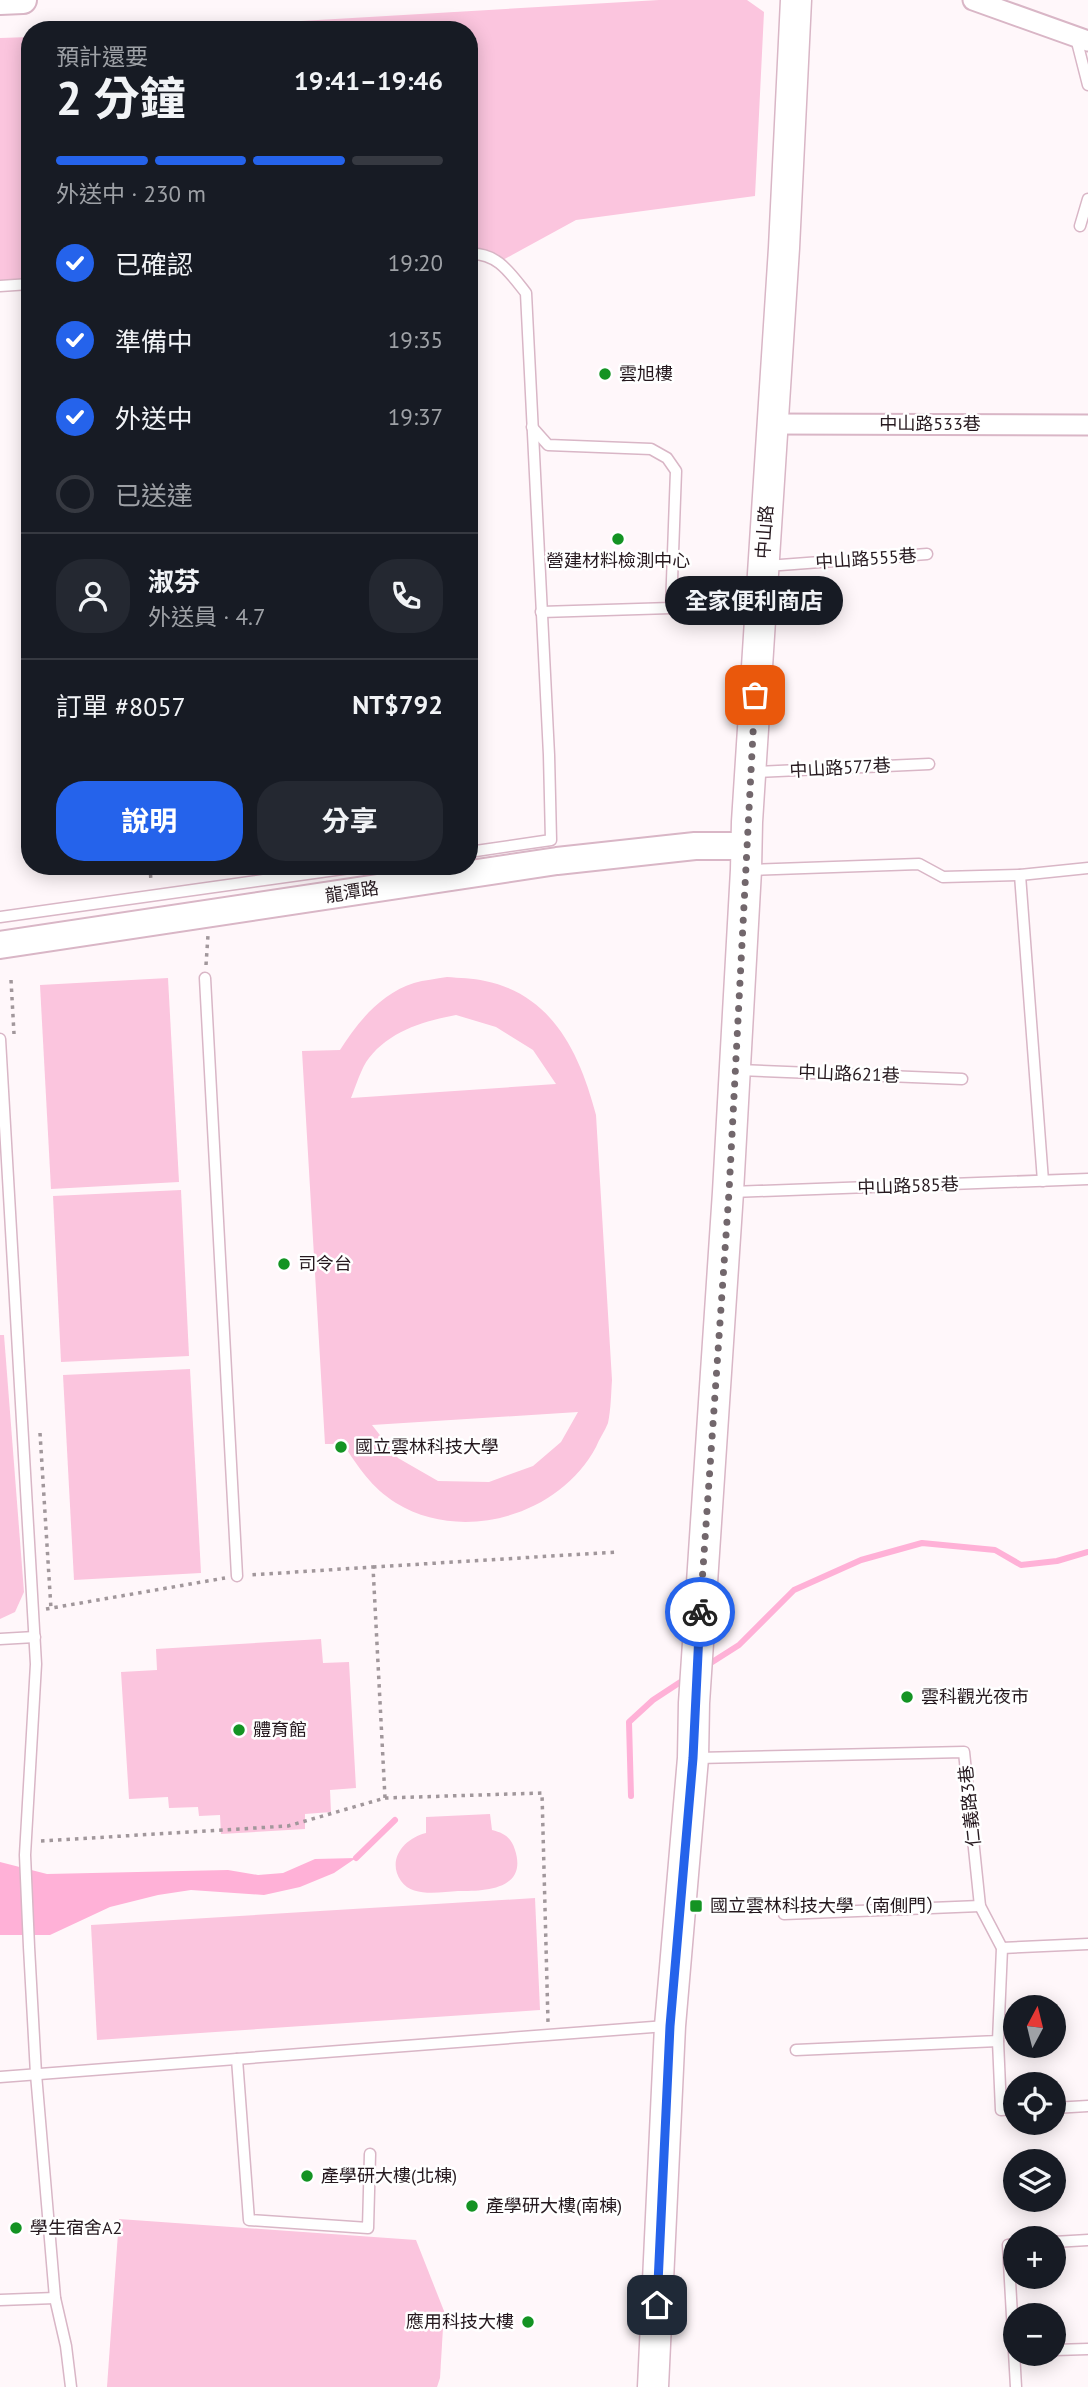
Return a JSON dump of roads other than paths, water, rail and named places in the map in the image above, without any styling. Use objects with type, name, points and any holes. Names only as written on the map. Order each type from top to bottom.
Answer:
[{"type":"main road","name":"中山路","points":[[653,2387],[670,2026],[693,1758],[697,1652],[729,1192],[750,772],[784,248],[796,0]]},
{"type":"street","points":[[0,1],[23,0]]},
{"type":"street","points":[[973,0],[1082,40]]},
{"type":"street","name":"中山路533巷","points":[[772,424],[1088,425]]},
{"type":"street","name":"龍潭路","points":[[478,873],[695,846],[746,858]]},
{"type":"street","name":"龍潭路","points":[[0,945],[464,875]]},
{"type":"lane","points":[[1082,40],[1088,85]]},
{"type":"lane","points":[[1080,226],[1088,199]]},
{"type":"lane","points":[[478,253],[501,261],[526,293],[551,840],[478,851]]},
{"type":"lane","points":[[0,286],[21,285]]},
{"type":"lane","points":[[531,427],[548,444],[651,449],[667,457],[676,471],[671,608],[541,612]]},
{"type":"lane","name":"中山路555巷","points":[[763,567],[927,554]]},
{"type":"lane","name":"中山路577巷","points":[[750,772],[929,764]]},
{"type":"lane","points":[[746,858],[919,864],[943,877],[1020,875],[1088,867]]},
{"type":"lane","points":[[0,917],[300,875]]},
{"type":"lane","points":[[1020,875],[1042,1181]]},
{"type":"lane","points":[[205,978],[237,1576]]},
{"type":"lane","points":[[0,1039],[36,1664],[24,1855],[36,2074],[55,2298],[66,2346],[71,2387]]},
{"type":"lane","name":"中山路621巷","points":[[735,1069],[962,1079]]},
{"type":"lane","name":"中山路585巷","points":[[729,1192],[1088,1179]]},
{"type":"lane","points":[[0,1639],[35,1637]]},
{"type":"lane","name":"仁義路3巷","points":[[693,1758],[964,1752],[981,1906],[1002,1948],[998,2041],[1003,2110]]},
{"type":"lane","points":[[784,1914],[981,1906]]},
{"type":"lane","points":[[1002,1948],[1088,1944]]},
{"type":"lane","points":[[0,2077],[670,2026]]},
{"type":"lane","points":[[796,2049],[998,2041]]},
{"type":"lane","points":[[237,2059],[249,2220],[368,2228],[370,2154]]},
{"type":"lane","points":[[1066,2107],[1088,2106]]},
{"type":"lane","points":[[1066,2241],[1088,2240]]},
{"type":"lane","points":[[0,2300],[55,2298]]},
{"type":"lane","points":[[1066,2349],[1088,2348]]},
{"type":"lane","points":[[1015,2366],[1016,2387]]},
{"type":"waterway","points":[[706,1666],[739,1645],[794,1590],[861,1560],[922,1543],[995,1550],[1021,1565],[1057,1561],[1088,1552]]},
{"type":"waterway","points":[[631,1796],[629,1722],[653,1700],[685,1679]]},
{"type":"waterway","points":[[356,1858],[395,1820]]},
{"type":"place","name":"雲旭樓","points":[[605,374]]},
{"type":"place","name":"營建材料檢測中心","points":[[618,539]]},
{"type":"place","name":"全家便利商店","points":[[755,695]]},
{"type":"place","name":"司令台","points":[[284,1264]]},
{"type":"place","name":"國立雲林科技大學","points":[[341,1447]]},
{"type":"place","name":"雲科觀光夜市","points":[[907,1697]]},
{"type":"place","name":"體育館","points":[[239,1730]]},
{"type":"place","name":"國立雲林科技大學（南側門）","points":[[696,1906]]},
{"type":"place","name":"產學研大樓(北棟)","points":[[307,2176]]},
{"type":"place","name":"產學研大樓(南棟)","points":[[472,2206]]},
{"type":"place","name":"學生宿舍A2","points":[[16,2228]]},
{"type":"place","name":"應用科技大樓","points":[[528,2322]]}]
